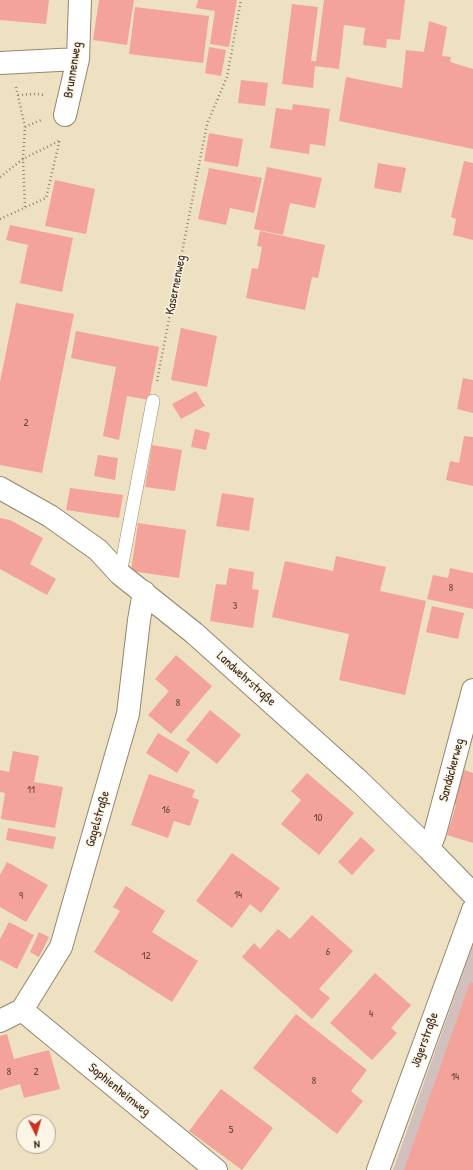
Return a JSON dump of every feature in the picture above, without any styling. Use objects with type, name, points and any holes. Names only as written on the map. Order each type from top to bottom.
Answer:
[{"type":"street","name":"Brunnenweg","points":[[55,117],[78,59],[80,0]]},
{"type":"street","points":[[6,63],[78,59]]},
{"type":"street","name":"Landwehrstraße","points":[[0,488],[50,516],[98,550],[120,574],[194,633],[347,771],[429,849],[473,896]]},
{"type":"street","name":"Gagelstraße","points":[[22,1010],[61,947],[128,714],[139,620],[144,592]]},
{"type":"street","name":"Sandäckerweg","points":[[429,849],[435,833],[473,690]]},
{"type":"street","name":"Jägerstraße","points":[[378,1170],[473,896]]},
{"type":"street","points":[[0,1020],[22,1010]]},
{"type":"street","name":"Sophienheimweg","points":[[22,1010],[216,1170]]},
{"type":"lane","points":[[120,574],[153,401]]},
{"type":"path","name":"Kasernenweg","points":[[153,401],[207,124],[227,77],[241,0]]},
{"type":"path","points":[[6,63],[18,95],[25,127],[23,159],[25,208]]},
{"type":"path","points":[[18,95],[36,94],[51,96]]},
{"type":"path","points":[[0,219],[46,198],[59,141],[55,117],[25,127]]},
{"type":"path","points":[[0,177],[23,159],[59,141]]},
{"type":"shaded area","points":[[473,945],[473,1170],[393,1170]]},
{"type":"building","points":[[0,0],[49,0],[46,24],[0,20]]},
{"type":"building","points":[[99,0],[134,0],[127,45],[93,40]]},
{"type":"building","points":[[198,0],[237,0],[229,47],[210,44],[215,11],[196,8]]},
{"type":"building","points":[[324,0],[405,0],[400,40],[387,39],[386,48],[363,45],[365,28],[344,25],[339,69],[315,66],[313,88],[282,84],[292,4],[318,7],[311,61],[316,61]]},
{"type":"building","points":[[135,7],[209,16],[203,63],[129,54]]},
{"type":"building","points":[[429,21],[447,27],[442,56],[451,57],[450,62],[473,69],[473,149],[339,121],[346,77],[402,88],[406,50],[424,52]]},
{"type":"building","points":[[209,47],[226,50],[221,76],[205,73]]},
{"type":"building","points":[[241,80],[268,83],[265,106],[238,103]]},
{"type":"building","points":[[293,104],[330,109],[325,146],[310,144],[309,154],[270,148],[276,108],[292,110]]},
{"type":"building","points":[[209,133],[243,139],[238,167],[204,161]]},
{"type":"building","points":[[464,161],[473,163],[473,240],[453,235],[456,219],[451,217]]},
{"type":"building","points":[[378,163],[406,168],[401,193],[374,188]]},
{"type":"building","points":[[267,167],[322,178],[315,208],[290,203],[283,235],[254,229]]},
{"type":"building","points":[[209,168],[262,178],[254,213],[230,208],[226,225],[198,219]]},
{"type":"building","points":[[55,180],[95,189],[86,234],[45,226]]},
{"type":"building","points":[[10,225],[73,238],[62,292],[20,283],[28,245],[6,240]]},
{"type":"building","points":[[260,231],[325,245],[318,278],[312,277],[305,310],[246,298],[252,268],[258,269],[262,247],[257,246]]},
{"type":"building","points":[[16,303],[74,314],[42,473],[0,465],[0,382]]},
{"type":"building","points":[[181,328],[217,336],[207,387],[171,380]]},
{"type":"building","points":[[76,331],[159,347],[149,400],[127,396],[119,440],[103,436],[116,367],[71,358]]},
{"type":"building","points":[[463,378],[473,380],[473,413],[457,409]]},
{"type":"building","points":[[196,391],[205,406],[181,419],[172,404]]},
{"type":"building","points":[[195,429],[210,433],[206,450],[191,447]]},
{"type":"building","points":[[464,436],[473,437],[473,486],[446,480],[450,461],[459,463]]},
{"type":"building","points":[[152,445],[182,450],[175,491],[145,487]]},
{"type":"building","points":[[98,455],[118,458],[115,480],[94,476]]},
{"type":"building","points":[[70,488],[123,495],[119,518],[66,510]]},
{"type":"building","points":[[222,493],[254,498],[249,531],[216,526]]},
{"type":"building","points":[[0,518],[10,520],[43,538],[30,564],[56,579],[47,595],[0,569]]},
{"type":"building","points":[[138,523],[186,530],[179,578],[131,571]]},
{"type":"building","points":[[336,556],[386,567],[380,591],[426,601],[405,695],[339,680],[349,634],[272,617],[285,561],[333,571]]},
{"type":"building","points":[[229,568],[254,572],[252,589],[259,590],[253,628],[210,621],[216,584],[226,585]]},
{"type":"building","points":[[450,568],[473,573],[473,609],[427,599],[433,575],[448,578]]},
{"type":"building","points":[[432,606],[464,613],[458,639],[426,632]]},
{"type":"building","points":[[176,655],[212,686],[171,734],[148,715],[169,691],[155,679]]},
{"type":"building","points":[[210,710],[241,735],[217,764],[186,740]]},
{"type":"building","points":[[158,733],[190,752],[177,773],[146,753]]},
{"type":"building","points":[[13,751],[39,756],[34,782],[63,787],[55,828],[1,819],[5,793],[0,792],[0,770],[9,772]]},
{"type":"building","points":[[462,769],[473,773],[473,843],[447,835],[456,805],[452,803]]},
{"type":"building","points":[[307,773],[354,813],[319,855],[281,824],[301,800],[291,791]]},
{"type":"building","points":[[149,774],[195,790],[192,797],[199,800],[190,826],[174,821],[168,838],[131,825]]},
{"type":"building","points":[[8,828],[56,837],[53,849],[6,840]]},
{"type":"building","points":[[361,837],[375,850],[352,875],[338,862]]},
{"type":"building","points":[[232,853],[280,888],[261,913],[250,904],[232,928],[196,901]]},
{"type":"building","points":[[7,862],[48,885],[26,922],[0,907],[0,875]]},
{"type":"building","points":[[126,886],[165,911],[152,932],[198,961],[172,1002],[94,952],[120,911],[113,907]]},
{"type":"building","points":[[312,915],[353,951],[319,989],[330,998],[312,1019],[242,957],[254,943],[260,949],[278,929],[290,939]]},
{"type":"building","points":[[9,922],[34,935],[17,969],[0,960],[0,939]]},
{"type":"building","points":[[39,932],[49,937],[39,957],[30,952]]},
{"type":"building","points":[[375,973],[411,1005],[391,1028],[397,1033],[372,1060],[330,1023]]},
{"type":"building","points":[[470,982],[473,983],[473,1170],[404,1170]]},
{"type":"building","points":[[296,1014],[367,1070],[351,1091],[363,1101],[337,1134],[253,1068]]},
{"type":"building","points":[[7,1034],[14,1059],[49,1050],[60,1089],[24,1098],[20,1084],[0,1090],[0,1036]]},
{"type":"building","points":[[221,1089],[273,1128],[242,1170],[189,1131]]}]
